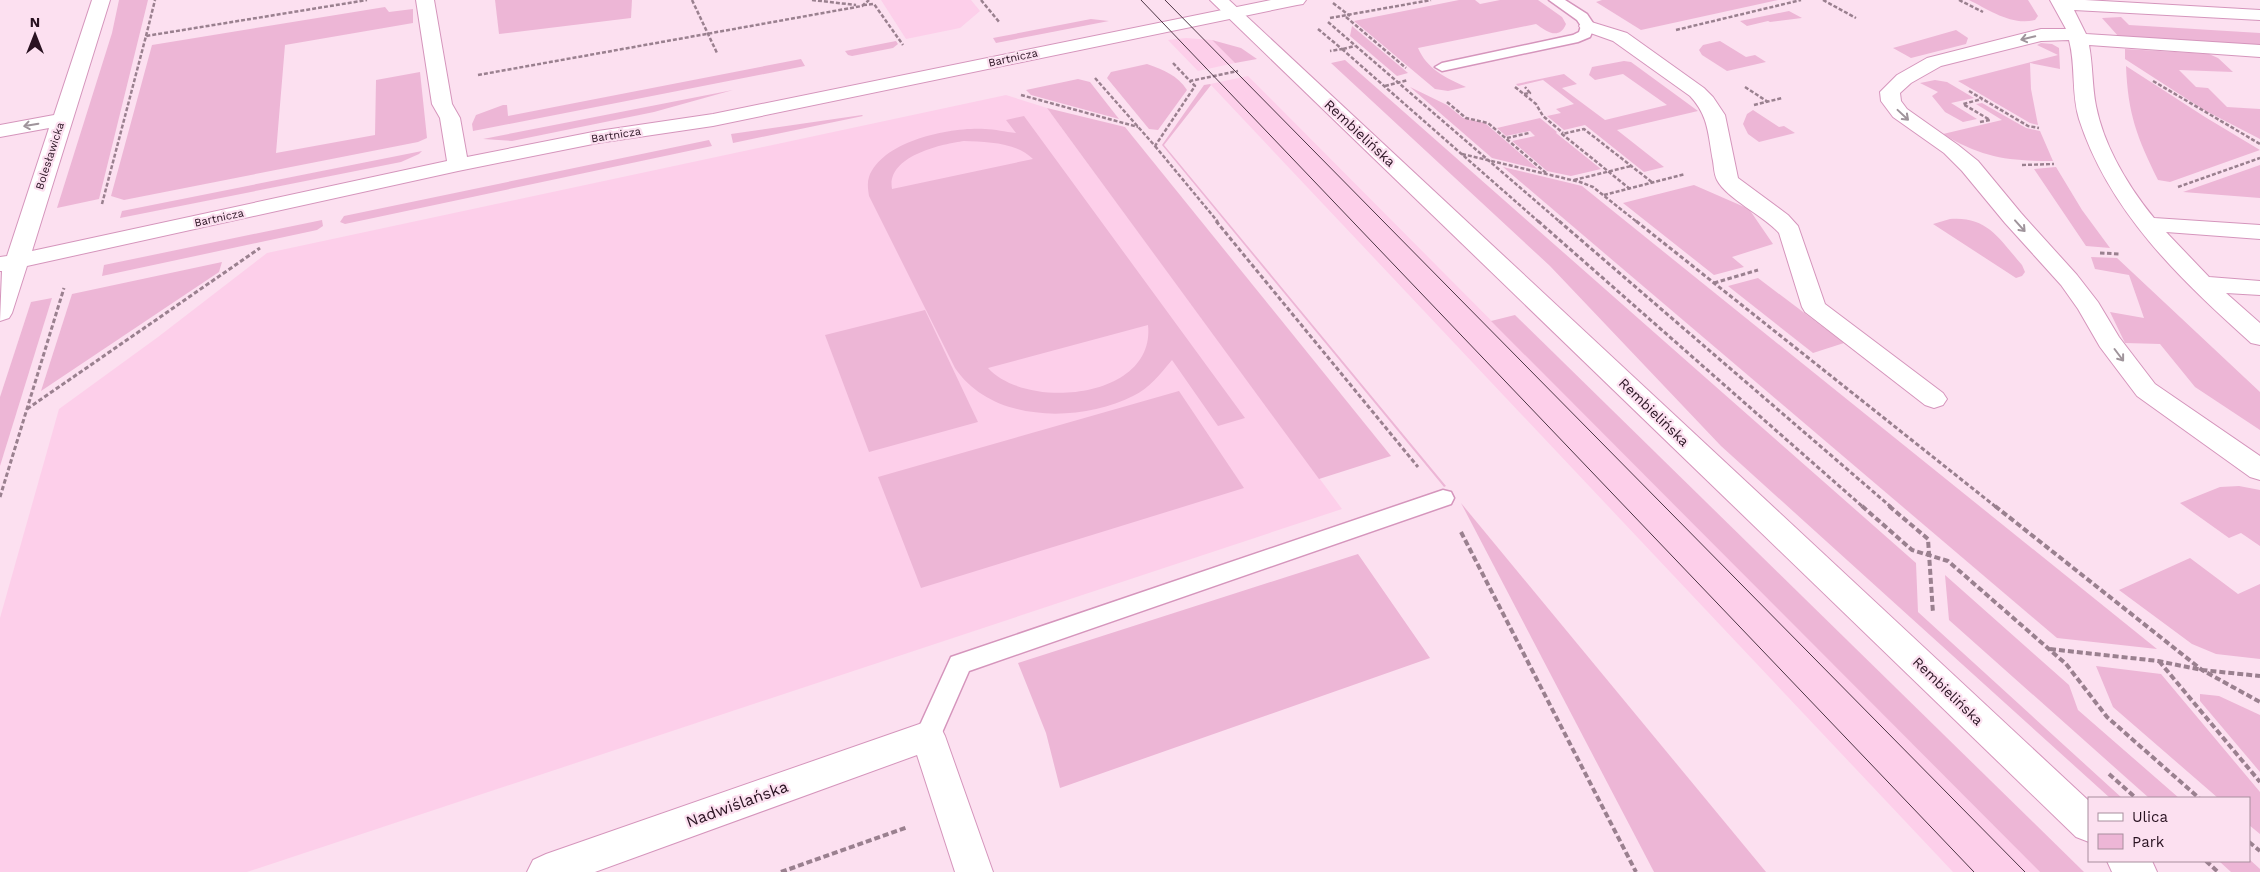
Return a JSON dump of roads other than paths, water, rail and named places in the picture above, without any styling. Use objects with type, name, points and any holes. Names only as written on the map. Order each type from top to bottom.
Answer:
[{"type":"street","name":"Bolesławicka","points":[[0,312],[8,263],[62,120],[101,0]]},
{"type":"street","points":[[425,0],[442,104],[450,118],[458,165]]},
{"type":"street","name":"Bartnicza","points":[[8,263],[458,165],[598,137],[713,120],[1226,7],[1297,0]]},
{"type":"street","points":[[2060,2],[2260,15]]},
{"type":"street","points":[[2060,2],[2078,37],[2084,102],[2095,137],[2113,176],[2146,224],[2173,256],[2200,284],[2260,337]]},
{"type":"street","name":"Rembielińska","points":[[1226,7],[2088,824]]},
{"type":"street","points":[[1588,26],[1620,37],[1697,92],[1706,101],[1715,115],[1727,179],[1733,186],[1780,220],[1790,231],[1814,307],[1934,399]]},
{"type":"street","points":[[2260,51],[2041,35],[1946,58],[1926,66],[1892,88],[1890,96],[1894,106],[1908,120],[1951,149],[1970,166],[2013,218],[2069,280],[2089,307],[2109,341],[2146,390],[2260,470]]},
{"type":"street","points":[[0,131],[62,120]]},
{"type":"street","points":[[2146,224],[2260,232]]},
{"type":"street","points":[[2200,284],[2260,288]]},
{"type":"street","points":[[928,736],[974,872]]},
{"type":"street","name":"Nadwiślańska","points":[[546,872],[582,866],[928,736]]},
{"type":"street","points":[[2127,862],[2138,872]]},
{"type":"lane","points":[[1442,67],[1578,38],[1587,32],[1588,26],[1582,18],[1556,0]]},
{"type":"lane","points":[[928,736],[960,664],[1443,498]]},
{"type":"tram line","points":[[1141,0],[1974,872]]},
{"type":"tram line","points":[[1165,0],[2025,872]]}]
